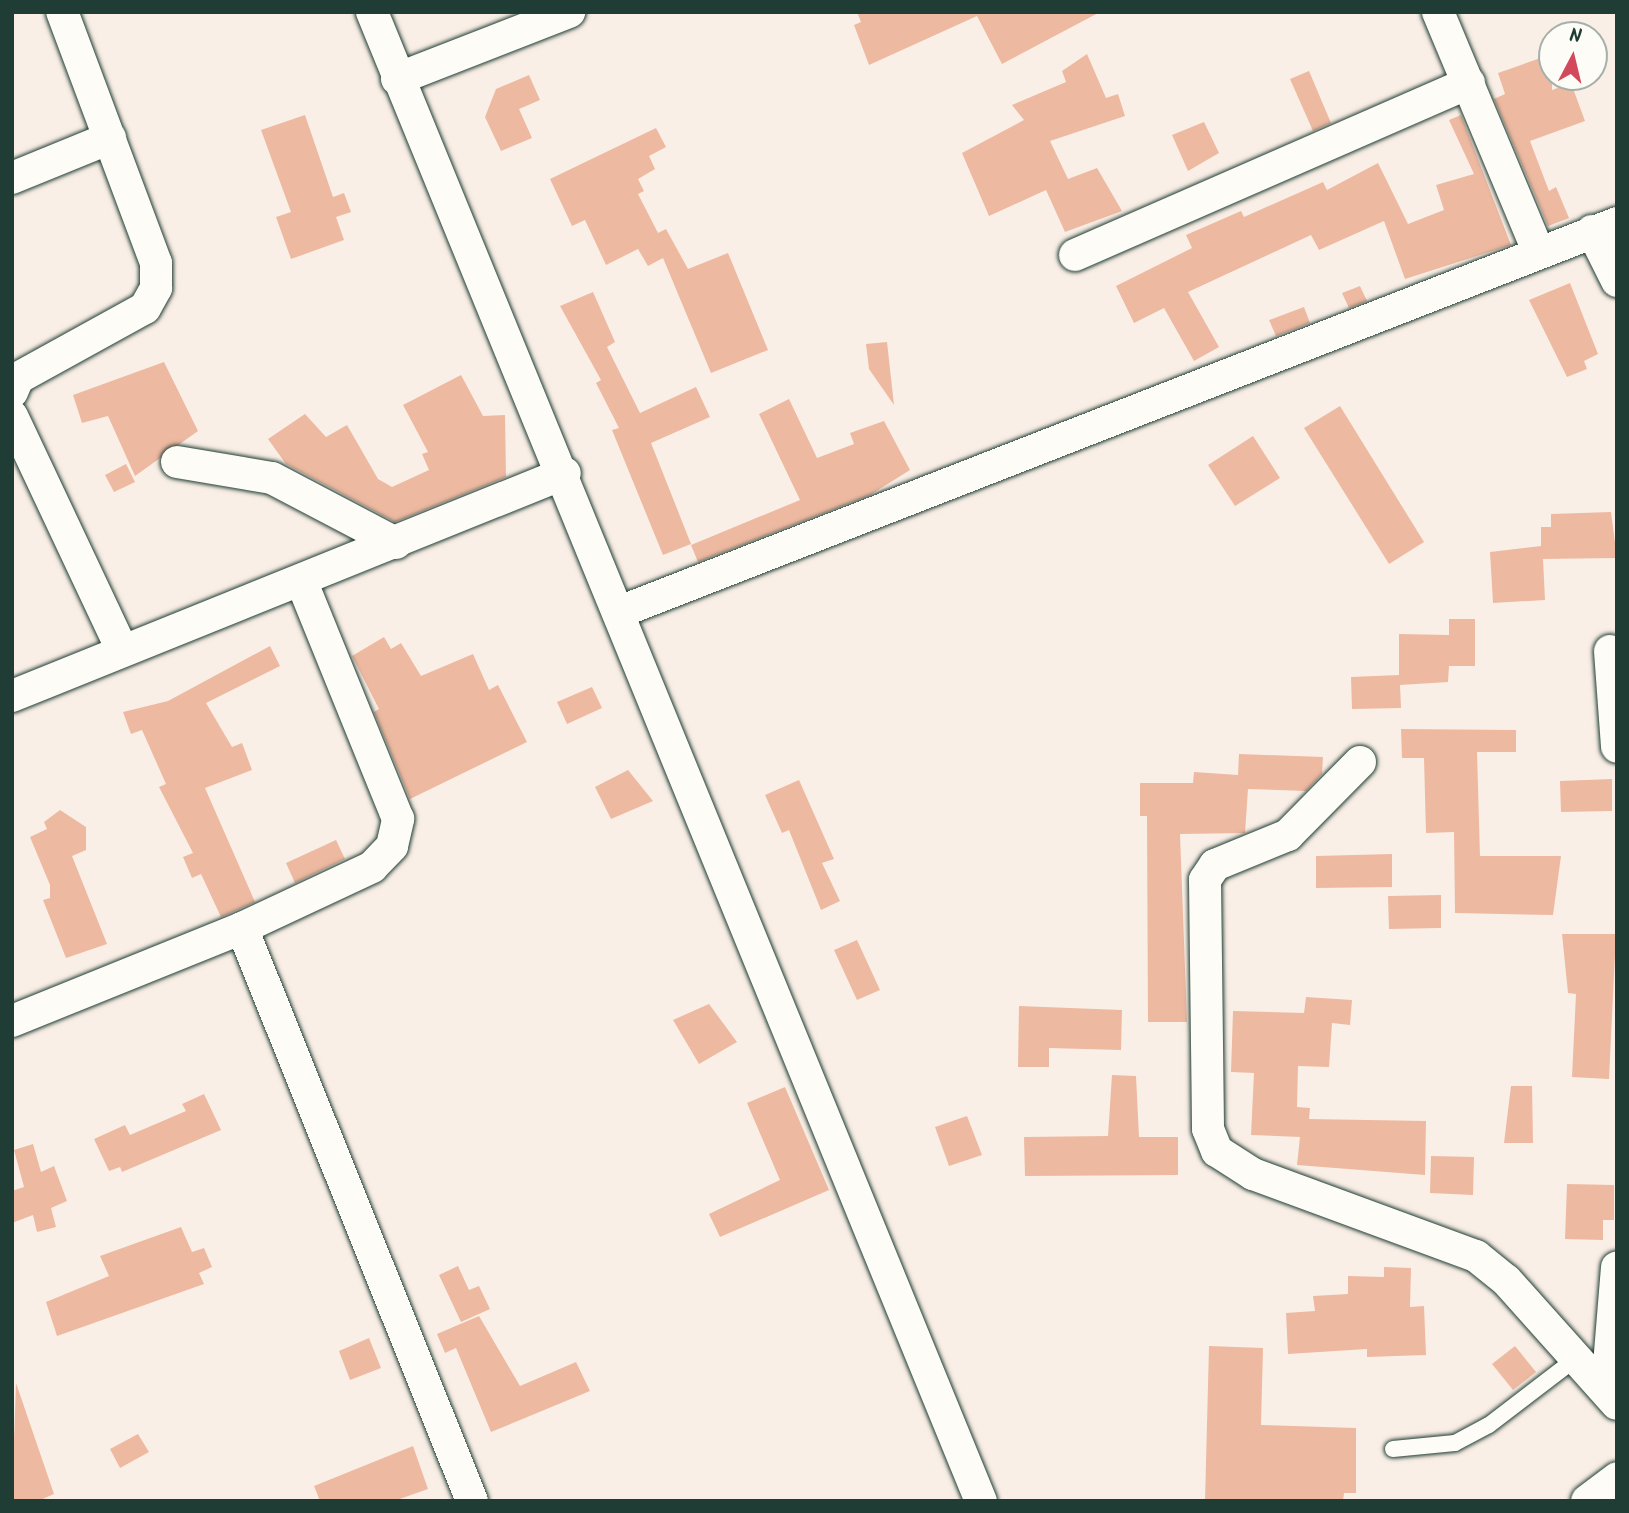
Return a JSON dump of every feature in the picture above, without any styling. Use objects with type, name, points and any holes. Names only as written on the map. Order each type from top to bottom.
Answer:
[{"type":"street","points":[[12,392],[18,378],[145,308],[156,288],[156,263],[62,12]]},
{"type":"street","points":[[372,12],[397,79],[622,611],[981,1501]]},
{"type":"street","points":[[397,79],[569,12]]},
{"type":"street","points":[[1438,12],[1538,251]]},
{"type":"street","points":[[1075,255],[1469,83]]},
{"type":"street","points":[[12,178],[110,138]]},
{"type":"street","points":[[622,611],[1538,251],[1604,228],[1617,281]]},
{"type":"street","points":[[12,416],[122,650]]},
{"type":"street","points":[[177,463],[272,478],[396,543]]},
{"type":"street","points":[[12,696],[122,650],[302,582],[565,472]]},
{"type":"street","points":[[12,1021],[243,928],[372,867],[392,846],[398,819],[302,582]]},
{"type":"street","points":[[1610,651],[1617,747]]},
{"type":"street","points":[[1360,762],[1288,835],[1215,865],[1205,880],[1208,1129],[1217,1151],[1253,1174],[1476,1256],[1578,1357],[1612,1397]]},
{"type":"street","points":[[243,928],[472,1501]]},
{"type":"street","points":[[1612,1397],[1617,1267]]},
{"type":"street","points":[[1587,1501],[1617,1478]]},
{"type":"lane","points":[[1393,1450],[1455,1443],[1489,1425],[1578,1357]]},
{"type":"building","points":[[857,12],[1100,12],[1002,64],[977,16],[869,65],[854,25],[861,22]]},
{"type":"building","points":[[1087,54],[1106,98],[1118,94],[1125,116],[1050,141],[1068,179],[1097,168],[1122,211],[1065,232],[1046,190],[989,216],[962,153],[1024,120],[1012,105],[1066,82],[1062,71]]},
{"type":"building","points":[[1538,59],[1538,91],[1574,91],[1585,121],[1530,141],[1549,191],[1556,187],[1569,218],[1548,226],[1494,99],[1505,94],[1498,73]]},
{"type":"building","points":[[1309,71],[1331,123],[1313,131],[1290,79]]},
{"type":"building","points":[[529,75],[540,100],[519,109],[532,138],[501,151],[485,117],[496,89]]},
{"type":"building","points":[[305,115],[333,197],[344,193],[351,212],[336,217],[344,240],[291,259],[276,217],[291,212],[261,130]]},
{"type":"building","points":[[1461,115],[1511,245],[1405,279],[1384,221],[1319,250],[1311,235],[1188,292],[1219,347],[1194,361],[1164,308],[1134,323],[1116,286],[1192,248],[1186,235],[1241,211],[1244,217],[1323,182],[1327,190],[1378,163],[1408,224],[1444,210],[1436,185],[1474,174],[1449,120]]},
{"type":"building","points":[[1204,122],[1219,153],[1188,171],[1172,135]]},
{"type":"building","points":[[656,128],[666,147],[649,156],[655,169],[638,179],[644,191],[638,194],[658,233],[666,229],[688,269],[728,253],[768,350],[711,373],[663,258],[648,266],[638,249],[606,265],[585,220],[572,226],[550,179]]},
{"type":"building","points":[[1570,283],[1598,354],[1584,361],[1587,369],[1567,377],[1529,300]]},
{"type":"building","points":[[1360,286],[1367,301],[1349,308],[1342,293]]},
{"type":"building","points":[[593,292],[615,342],[607,347],[640,413],[696,387],[710,417],[651,443],[691,544],[663,555],[612,430],[619,428],[596,383],[601,380],[560,306]]},
{"type":"building","points":[[1304,307],[1310,323],[1276,336],[1269,320]]},
{"type":"building","points":[[887,342],[894,405],[869,369],[866,344]]},
{"type":"building","points":[[164,362],[198,431],[135,476],[108,416],[82,423],[73,395]]},
{"type":"building","points":[[461,375],[483,416],[505,415],[506,477],[395,522],[286,464],[268,439],[305,414],[326,437],[347,425],[378,479],[392,487],[429,470],[422,454],[428,452],[403,405]]},
{"type":"building","points":[[789,399],[817,458],[854,444],[850,433],[884,421],[910,470],[870,495],[698,562],[691,545],[800,500],[759,414]]},
{"type":"building","points":[[1340,406],[1424,542],[1389,564],[1304,428]]},
{"type":"building","points":[[1253,436],[1280,478],[1235,506],[1208,465]]},
{"type":"building","points":[[126,464],[135,482],[114,492],[105,475]]},
{"type":"building","points":[[1611,512],[1617,558],[1543,559],[1545,600],[1493,603],[1490,552],[1541,546],[1541,527],[1551,527],[1551,514]]},
{"type":"building","points":[[1449,619],[1475,619],[1475,666],[1449,666],[1448,682],[1400,685],[1401,708],[1352,709],[1351,677],[1399,675],[1399,634],[1449,635]]},
{"type":"building","points":[[384,637],[391,649],[401,643],[421,676],[473,654],[489,690],[498,685],[527,742],[410,799],[374,712],[379,709],[352,656]]},
{"type":"building","points":[[270,646],[280,666],[206,703],[232,747],[242,743],[252,770],[205,788],[255,902],[221,917],[201,874],[192,878],[183,857],[193,853],[159,787],[166,784],[142,730],[131,734],[123,712],[168,701]]},
{"type":"building","points":[[592,687],[602,708],[567,724],[557,702]]},
{"type":"building","points":[[1401,729],[1516,730],[1516,752],[1477,752],[1480,856],[1561,856],[1553,915],[1455,913],[1454,832],[1426,833],[1424,758],[1402,758]]},
{"type":"building","points":[[1239,754],[1323,757],[1322,774],[1306,791],[1248,789],[1245,833],[1180,834],[1187,1022],[1148,1022],[1147,816],[1140,816],[1140,783],[1193,783],[1194,772],[1238,775]]},
{"type":"building","points":[[628,770],[653,801],[611,819],[595,787]]},
{"type":"building","points":[[1612,779],[1612,811],[1561,812],[1560,781]]},
{"type":"building","points":[[799,780],[834,859],[822,863],[840,901],[821,910],[789,830],[782,833],[765,795]]},
{"type":"building","points":[[60,810],[86,827],[86,850],[72,856],[107,944],[66,958],[43,900],[50,898],[50,885],[30,837],[47,829],[44,822]]},
{"type":"building","points":[[336,840],[345,859],[295,883],[286,863]]},
{"type":"building","points":[[1392,854],[1392,887],[1316,888],[1316,856]]},
{"type":"building","points":[[1441,895],[1441,928],[1389,929],[1388,896]]},
{"type":"building","points":[[1562,934],[1616,934],[1609,1079],[1572,1077],[1576,994],[1568,993]]},
{"type":"building","points":[[857,940],[880,990],[857,1000],[834,950]]},
{"type":"building","points":[[1306,997],[1352,1000],[1350,1025],[1332,1023],[1329,1067],[1298,1066],[1297,1107],[1310,1108],[1309,1119],[1426,1121],[1425,1175],[1297,1165],[1300,1137],[1251,1135],[1254,1073],[1231,1072],[1233,1011],[1304,1013]]},
{"type":"building","points":[[709,1004],[737,1042],[699,1064],[673,1020]]},
{"type":"building","points":[[1019,1006],[1122,1010],[1121,1050],[1049,1048],[1049,1067],[1018,1067]]},
{"type":"building","points":[[1112,1075],[1136,1076],[1139,1137],[1178,1137],[1178,1175],[1025,1176],[1024,1137],[1108,1136]]},
{"type":"building","points":[[1511,1086],[1532,1086],[1533,1143],[1504,1143]]},
{"type":"building","points":[[785,1087],[829,1190],[720,1237],[709,1214],[780,1180],[747,1103]]},
{"type":"building","points":[[204,1094],[221,1130],[122,1172],[120,1167],[109,1171],[94,1139],[125,1125],[130,1135],[186,1111],[182,1104]]},
{"type":"building","points":[[967,1116],[982,1155],[949,1166],[935,1127]]},
{"type":"building","points":[[33,1144],[41,1172],[54,1166],[67,1201],[51,1208],[56,1227],[37,1232],[33,1215],[12,1223],[12,1191],[24,1187],[14,1150]]},
{"type":"building","points":[[1431,1156],[1474,1157],[1473,1195],[1430,1193]]},
{"type":"building","points":[[1567,1184],[1614,1185],[1614,1220],[1603,1220],[1603,1240],[1565,1239]]},
{"type":"building","points":[[181,1227],[192,1252],[204,1248],[212,1267],[199,1273],[204,1284],[57,1336],[46,1302],[109,1276],[100,1256]]},
{"type":"building","points":[[458,1266],[469,1290],[479,1286],[490,1309],[461,1322],[439,1275]]},
{"type":"building","points":[[1384,1267],[1411,1268],[1410,1307],[1424,1306],[1426,1355],[1367,1357],[1367,1349],[1288,1354],[1286,1313],[1315,1311],[1313,1296],[1348,1294],[1348,1276],[1384,1277]]},
{"type":"building","points":[[479,1316],[520,1386],[576,1362],[590,1391],[491,1432],[456,1348],[445,1353],[437,1334]]},
{"type":"building","points":[[369,1338],[381,1368],[350,1380],[339,1351]]},
{"type":"building","points":[[1209,1346],[1263,1348],[1261,1425],[1356,1428],[1356,1493],[1344,1493],[1343,1501],[1205,1501]]},
{"type":"building","points":[[1515,1346],[1536,1372],[1513,1390],[1492,1364]]},
{"type":"building","points":[[16,1383],[54,1494],[38,1501],[12,1501]]},
{"type":"building","points":[[138,1434],[149,1452],[120,1468],[110,1449]]},
{"type":"building","points":[[413,1446],[428,1489],[394,1501],[320,1501],[314,1486]]}]
